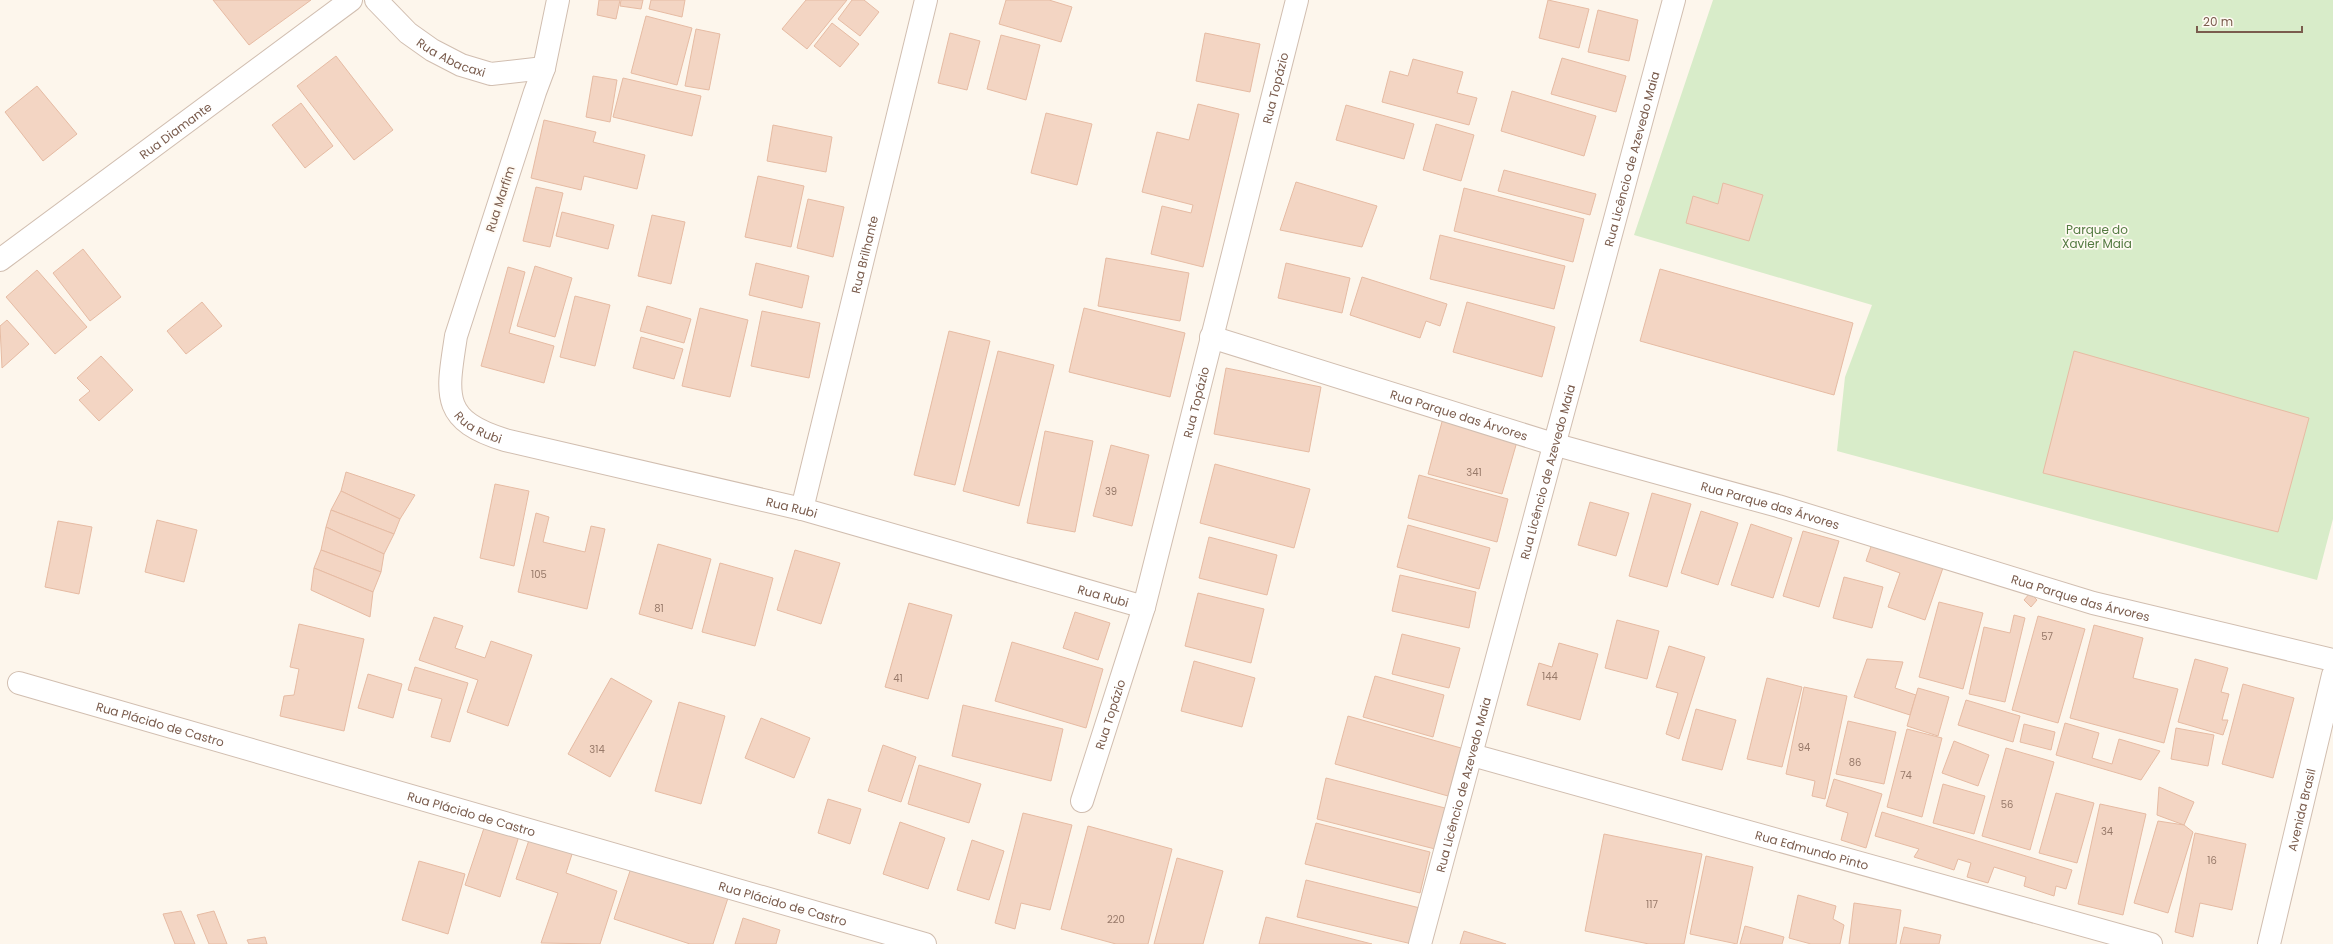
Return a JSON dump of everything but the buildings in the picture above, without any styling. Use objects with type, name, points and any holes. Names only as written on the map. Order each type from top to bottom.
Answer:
[{"type":"street","name":"Rua Diamante","points":[[0,260],[351,0]]},
{"type":"street","name":"Rua Abacaxi","points":[[376,0],[408,34],[432,50],[461,65],[491,74],[544,68]]},
{"type":"street","name":"Rua Marfim","points":[[450,399],[450,377],[456,336],[534,92],[544,68],[558,0]]},
{"type":"street","name":"Rua Brilhante","points":[[802,509],[926,0]]},
{"type":"street","name":"Rua Topázio","points":[[1082,801],[1144,606],[1297,0]]},
{"type":"street","name":"Rua Licêncio de Azevedo Maia","points":[[1420,944],[1472,755],[1553,444],[1674,0]]},
{"type":"street","name":"Rua Parque das Árvores","points":[[1211,337],[1553,444],[1778,506],[2093,603],[2333,660]]},
{"type":"street","name":"Rua Rubi","points":[[450,399],[457,413],[481,433],[692,485],[802,509],[1144,606]]},
{"type":"street","name":"Avenida Brasil","points":[[2269,944],[2333,675]]},
{"type":"street","name":"Rua Plácido de Castro","points":[[18,683],[925,944]]},
{"type":"street","name":"Rua Edmundo Pinto","points":[[1472,755],[2151,944]]},
{"type":"green space","name":"Parque do Xavier Maia","points":[[1713,0],[2333,0],[2333,519],[2317,580],[1837,451],[1845,377],[1872,305],[1634,235]]}]
